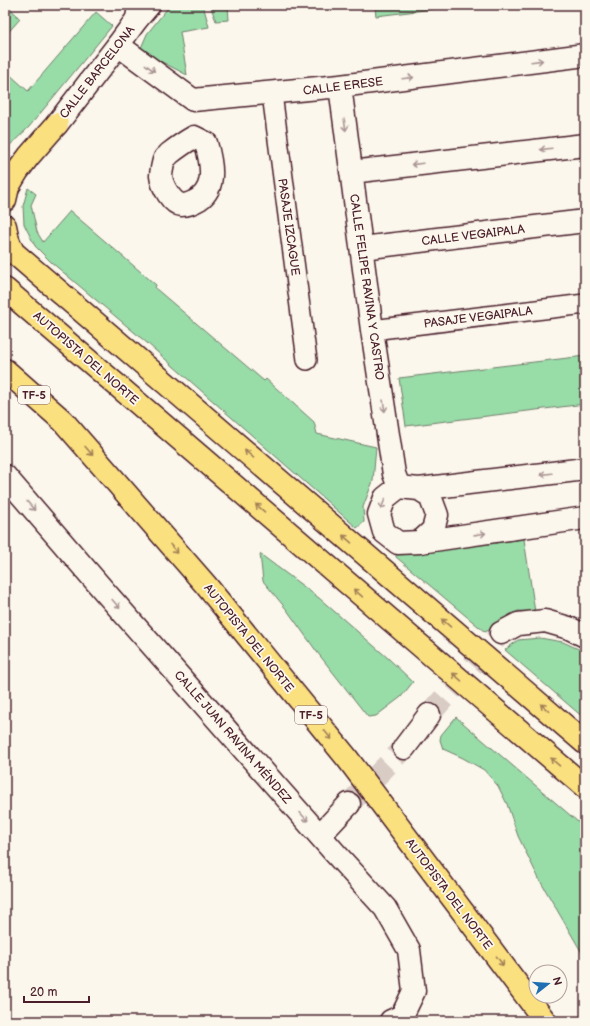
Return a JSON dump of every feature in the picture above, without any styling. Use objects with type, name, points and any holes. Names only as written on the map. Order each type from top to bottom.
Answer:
[{"type":"highway","points":[[5,163],[57,124]]},
{"type":"highway","points":[[5,200],[8,187],[17,172],[57,124]]},
{"type":"highway","points":[[5,226],[8,240],[13,252],[585,743]]},
{"type":"highway","name":"AUTOPISTA DEL NORTE","points":[[5,289],[585,787]]},
{"type":"highway","name":"AUTOPISTA DEL NORTE","points":[[5,370],[63,421],[205,584],[347,758],[545,1021]]},
{"type":"street","name":"CALLE BARCELONA","points":[[57,124],[118,45],[142,9]]},
{"type":"street","name":"CALLE ERESE","points":[[118,45],[193,100],[272,94],[585,55]]},
{"type":"street","name":"CALLE FELIPE RAVINA Y CASTRO","points":[[340,86],[372,330],[394,474],[409,488]]},
{"type":"street","name":"PASAJE IZCAGUE","points":[[272,94],[307,360]]},
{"type":"street","points":[[351,172],[585,145]]},
{"type":"street","name":"CALLE VEGAIPALA","points":[[362,248],[585,221]]},
{"type":"street","name":"PASAJE VEGAIPALA","points":[[372,330],[585,304]]},
{"type":"street","points":[[585,469],[409,488],[385,498],[379,514],[384,532],[398,543],[420,542],[585,518]]},
{"type":"street","name":"CALLE JUAN RAVINA MÉNDEZ","points":[[5,476],[105,592],[385,908],[409,950],[414,991],[396,1019]]},
{"type":"street","points":[[409,488],[430,496],[437,515],[433,530],[420,542]]},
{"type":"street","points":[[501,633],[518,624],[545,621],[569,628],[585,636]]},
{"type":"street","points":[[404,748],[430,715]]},
{"type":"street","points":[[320,835],[349,804]]},
{"type":"green space","points":[[5,5],[7,5],[20,19],[5,36]]},
{"type":"green space","points":[[170,5],[203,5],[209,27],[180,32],[187,75],[143,52],[141,48],[147,34]]},
{"type":"green space","points":[[210,5],[228,5],[229,20],[216,21]]},
{"type":"green space","points":[[359,5],[466,5],[376,16],[375,8],[360,8]]},
{"type":"green space","points":[[96,12],[112,26],[29,127],[5,150],[5,74],[7,72],[28,91]]},
{"type":"green space","points":[[28,188],[36,194],[31,205],[37,232],[43,242],[70,211],[156,285],[155,288],[264,381],[266,379],[314,422],[317,434],[376,447],[373,481],[363,507],[364,522],[357,528],[147,343],[51,262],[35,246],[24,224],[23,206]]},
{"type":"green space","points":[[585,356],[585,404],[406,426],[399,378]]},
{"type":"green space","points":[[524,539],[535,612],[518,611],[499,625],[485,632],[396,557],[396,552],[435,551]]},
{"type":"green space","points":[[260,554],[319,598],[413,682],[401,697],[376,716],[368,717],[317,652],[287,610],[263,581]]},
{"type":"green space","points":[[540,638],[563,642],[585,652],[585,719],[505,650],[518,640]]},
{"type":"green space","points":[[456,717],[585,828],[585,958],[539,879],[518,836],[507,804],[498,786],[484,770],[443,749],[440,740],[441,735]]},
{"type":"tunnel","points":[[429,715],[501,633]]},
{"type":"tunnel","points":[[349,804],[404,748]]}]
